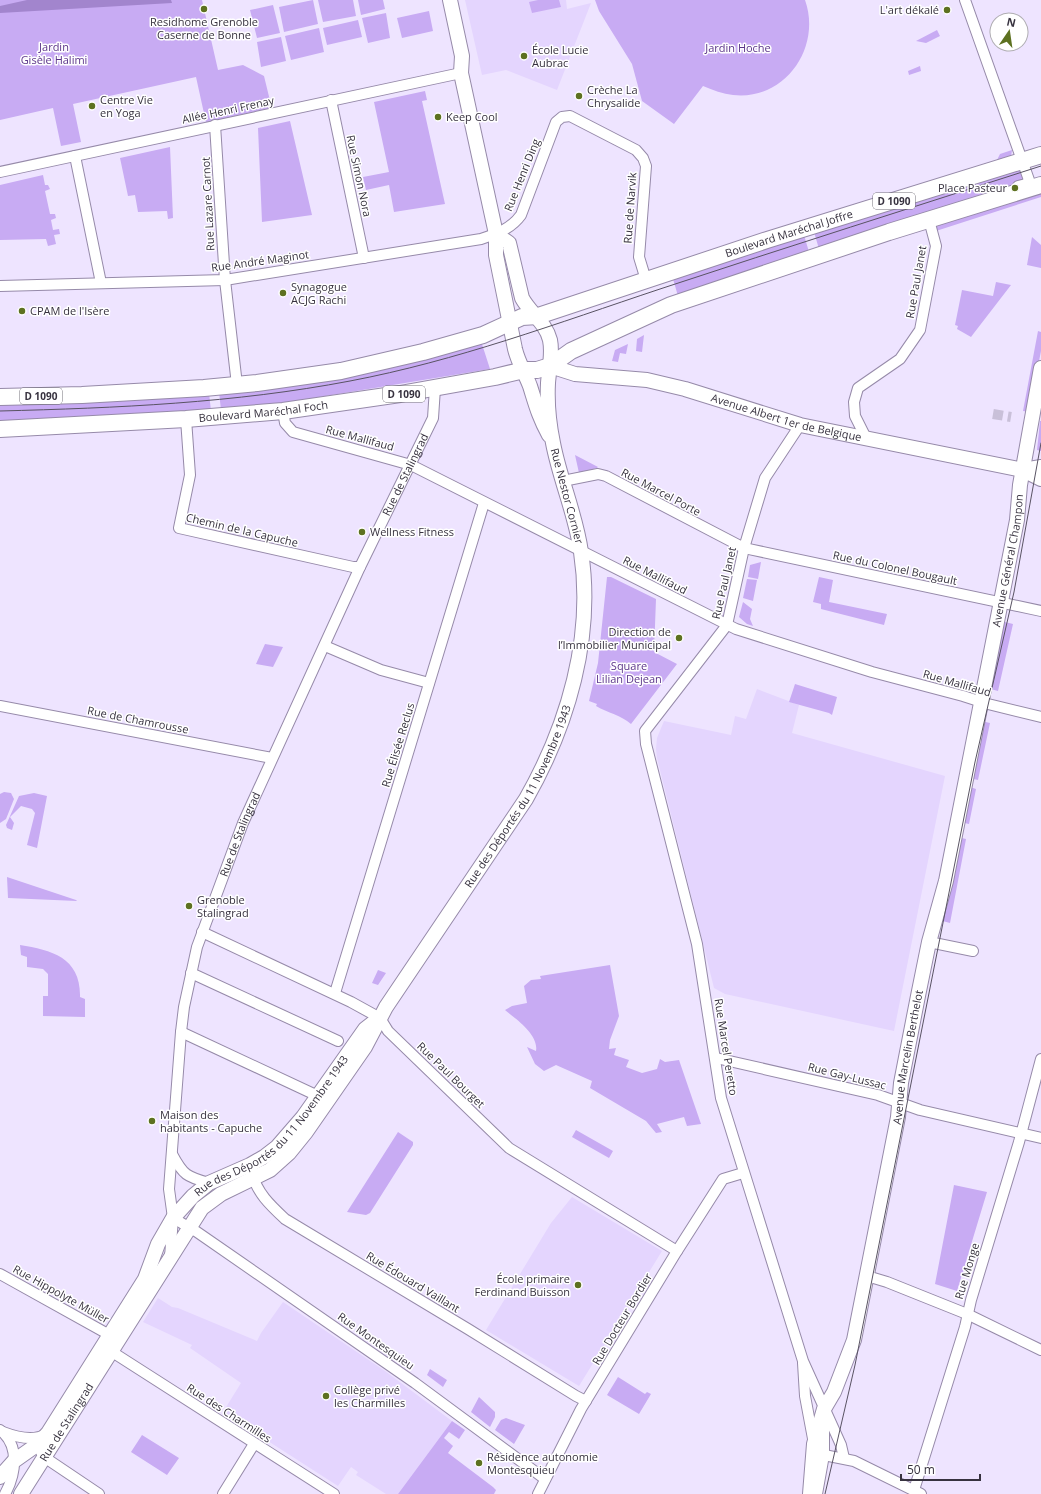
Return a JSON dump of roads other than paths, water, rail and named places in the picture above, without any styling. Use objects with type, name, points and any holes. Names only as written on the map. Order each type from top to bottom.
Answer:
[{"type":"main road","name":"Boulevard Maréchal Joffre","points":[[538,316],[767,240],[1041,155]]},
{"type":"main road","name":"D 1090","points":[[524,370],[537,370],[550,366],[571,351],[671,305],[889,232],[985,204],[1041,185]]},
{"type":"main road","name":"D 1090","points":[[0,397],[82,395],[237,385],[341,371],[392,360],[483,336],[522,317],[538,316]]},
{"type":"main road","name":"Boulevard Maréchal Foch","points":[[0,429],[186,420],[283,411],[435,388],[524,370]]},
{"type":"street","points":[[440,0],[453,57],[461,73]]},
{"type":"street","points":[[450,0],[462,56],[461,73]]},
{"type":"street","points":[[965,0],[1028,182],[1000,192],[985,204]]},
{"type":"street","name":"Allée Henri Frenay","points":[[0,172],[461,73]]},
{"type":"street","name":"Rue Nestor Cornier","points":[[461,73],[496,234],[496,255],[518,361],[524,370],[538,416],[552,443]]},
{"type":"street","name":"Rue Simon Nora","points":[[331,100],[364,258]]},
{"type":"street","name":"Rue de Narvik","points":[[562,117],[570,116],[577,119],[636,150],[643,158],[646,166],[639,257],[646,280]]},
{"type":"street","name":"Rue Henri Ding","points":[[496,234],[516,223],[521,216],[556,122],[562,117]]},
{"type":"street","name":"Rue Lazare Carnot","points":[[215,125],[224,280],[237,385]]},
{"type":"street","points":[[75,156],[101,283]]},
{"type":"street","name":"Rue Paul Janet","points":[[866,438],[855,416],[854,402],[858,388],[900,359],[920,330],[936,246],[929,220]]},
{"type":"street","name":"Rue Nestor Cornier","points":[[496,234],[509,243],[522,298],[526,306],[538,316],[550,339],[548,404],[552,443],[581,550]]},
{"type":"street","name":"Rue André Maginot","points":[[0,286],[224,280],[481,239],[496,234]]},
{"type":"street","name":"Avenue Albert 1er de Belgique","points":[[550,366],[575,374],[647,380],[678,387],[800,425],[1023,470],[1041,479]]},
{"type":"street","name":"Avenue Général Champon","points":[[981,702],[1017,520],[1023,470],[1036,418],[1041,368]]},
{"type":"street","name":"Rue de Stalingrad","points":[[1,1472],[38,1444],[48,1433],[170,1258],[173,1218],[169,1189],[181,1032],[191,973],[202,932],[243,823],[272,758],[326,646],[360,567],[434,418],[435,388]]},
{"type":"street","name":"Rue Mallifaud","points":[[283,411],[285,423],[292,432],[411,465],[727,625],[872,672],[1041,717]]},
{"type":"street","name":"Chemin de la Capuche","points":[[186,420],[190,475],[179,528],[353,567],[360,567]]},
{"type":"street","name":"Rue Paul Janet","points":[[645,731],[727,625],[744,548],[765,478],[800,425]]},
{"type":"street","name":"Avenue Albert 1er de Belgique","points":[[1023,470],[1041,467]]},
{"type":"street","name":"Rue Marcel Porte","points":[[563,481],[598,474],[606,476],[744,548]]},
{"type":"street","name":"Rue Élisée Reclus","points":[[335,993],[484,503]]},
{"type":"street","name":"Rue du Colonel Bougault","points":[[744,548],[1041,611]]},
{"type":"street","name":"Rue des Déportés du 11 Novembre 1943","points":[[170,1258],[189,1227],[206,1205],[221,1194],[270,1170],[290,1153],[365,1047],[380,1018],[526,799],[556,736],[565,711],[578,663],[585,604],[581,550]]},
{"type":"street","points":[[326,646],[381,670],[429,684]]},
{"type":"street","name":"Avenue Marcelin Berthelot","points":[[810,1494],[814,1444],[824,1409],[836,1386],[854,1340],[898,1117],[899,1101],[929,942],[946,881],[981,702]]},
{"type":"street","name":"Rue de Chamrousse","points":[[0,706],[272,758]]},
{"type":"street","name":"Rue Marcel Peretto","points":[[645,731],[646,744],[697,944],[716,1058],[721,1098],[743,1173],[803,1361],[841,1445],[844,1458]]},
{"type":"street","name":"Rue Paul Bourget","points":[[202,932],[335,993],[380,1018],[388,1031],[509,1148],[677,1251]]},
{"type":"street","points":[[929,942],[973,951]]},
{"type":"street","points":[[191,973],[338,1041]]},
{"type":"street","name":"Rue des Déportés du 11 Novembre 1943","points":[[173,1218],[192,1196],[209,1183],[250,1165],[264,1157],[282,1142],[292,1132],[365,1029],[380,1018]]},
{"type":"street","points":[[181,1032],[318,1096]]},
{"type":"street","name":"Rue Gay-Lussac","points":[[716,1058],[899,1101],[920,1110],[1041,1138]]},
{"type":"street","name":"Rue Monge","points":[[918,1492],[967,1314],[1021,1134],[1041,1059]]},
{"type":"street","points":[[172,1152],[180,1169],[186,1175],[209,1183]]},
{"type":"street","name":"Rue Édouard Vaillant","points":[[250,1165],[262,1197],[285,1219],[576,1396],[586,1400]]},
{"type":"street","name":"Rue Docteur Bordier","points":[[538,1494],[586,1400],[677,1251],[723,1179],[743,1173]]},
{"type":"street","points":[[173,1218],[189,1227]]},
{"type":"street","name":"Rue de Stalingrad","points":[[21,1494],[111,1343],[145,1279],[158,1244],[173,1218]]},
{"type":"street","name":"Rue Montesquieu","points":[[189,1227],[415,1383],[545,1479]]},
{"type":"street","name":"Rue Hippolyte Müller","points":[[0,1274],[111,1343]]},
{"type":"street","points":[[867,1276],[887,1282],[967,1314],[1041,1350]]},
{"type":"street","name":"Rue des Charmilles","points":[[111,1343],[254,1444],[334,1494]]},
{"type":"street","name":"Rue Marcel Peretto","points":[[803,1361],[805,1396],[814,1444]]},
{"type":"street","name":"Avenue Marcelin Berthelot","points":[[817,1494],[824,1455],[824,1409]]},
{"type":"street","points":[[1,1431],[13,1447],[14,1461],[11,1481],[6,1494]]},
{"type":"street","name":"Rue de Stalingrad","points":[[1,1431],[13,1436],[34,1438],[48,1433]]},
{"type":"street","points":[[38,1444],[44,1457],[99,1494]]},
{"type":"street","points":[[223,1494],[254,1444]]},
{"type":"street","points":[[814,1444],[824,1455],[844,1458],[918,1492]]},
{"type":"tunnel","points":[[993,414],[1011,417]]},
{"type":"tram line","points":[[0,411],[132,406],[263,395],[390,373],[468,352],[545,328],[708,273],[1041,166]]},
{"type":"tram line","points":[[825,1494],[855,1365],[975,762],[1014,592],[1041,443]]},
{"type":"place","name":"Residhome Grenoble Caserne de Bonne","points":[[204,9]]},
{"type":"place","name":"L'art dékalé","points":[[947,10]]},
{"type":"place","name":"École Lucie Aubrac","points":[[524,56]]},
{"type":"place","name":"Crèche La Chrysalide","points":[[579,96]]},
{"type":"place","name":"Centre Vie en Yoga","points":[[92,106]]},
{"type":"place","name":"Keep Cool","points":[[438,117]]},
{"type":"place","name":"Place Pasteur","points":[[1015,188]]},
{"type":"place","name":"Synagogue ACJG Rachi","points":[[283,293]]},
{"type":"place","name":"CPAM de l'Isère","points":[[22,311]]},
{"type":"place","name":"Wellness Fitness","points":[[362,532]]},
{"type":"place","name":"Direction de l’Immobilier Municipal","points":[[679,638]]},
{"type":"place","name":"Grenoble Stalingrad","points":[[189,906]]},
{"type":"place","name":"Maison des habitants - Capuche","points":[[152,1121]]},
{"type":"place","name":"École primaire Ferdinand Buisson","points":[[578,1285]]},
{"type":"place","name":"Collège privé les Charmilles","points":[[326,1396]]},
{"type":"place","name":"Résidence autonomie Montesquieu","points":[[479,1463]]},
{"type":"park label","name":"Jardin Hoche","points":[[738,48]]},
{"type":"park label","name":"Jardin Gisèle Halimi","points":[[54,53]]},
{"type":"park label","name":"Square Lilian Dejean","points":[[629,672]]}]
